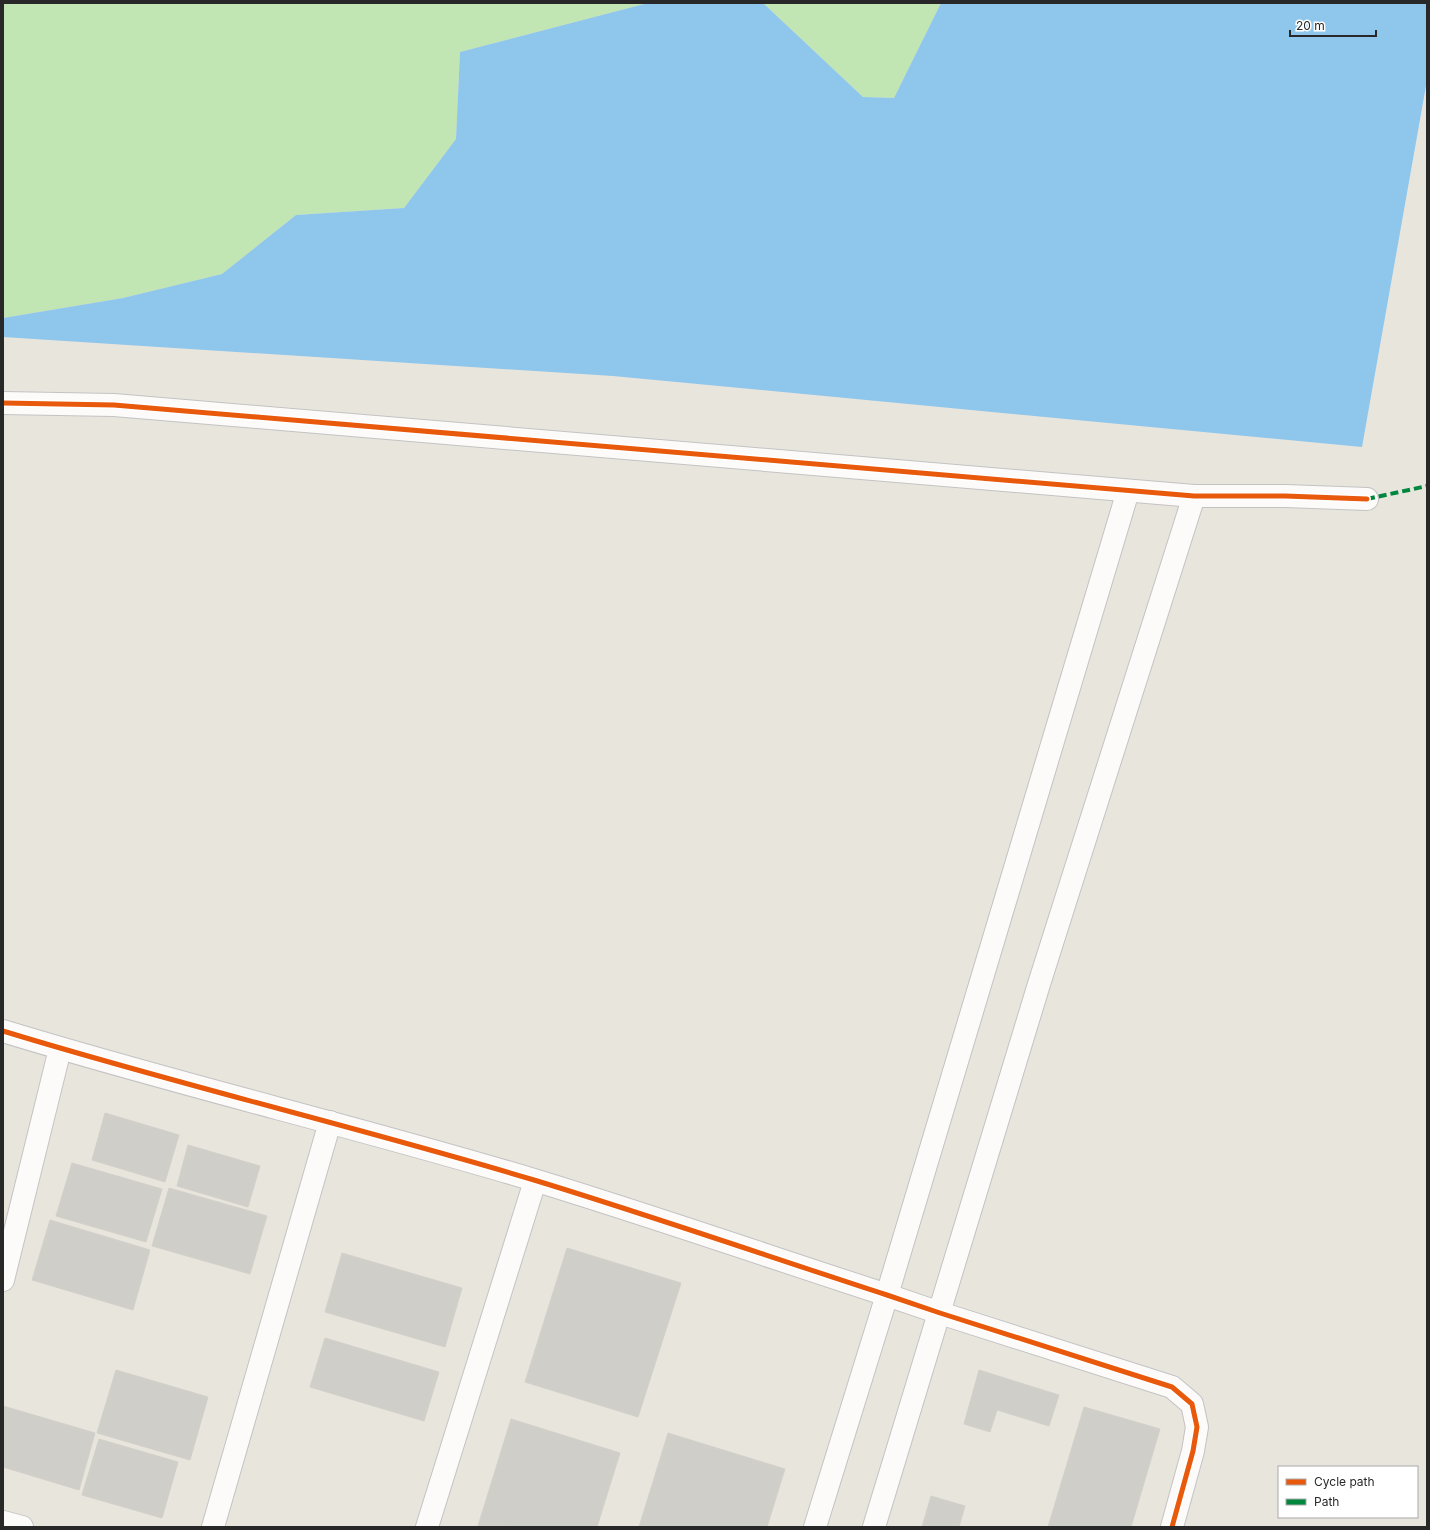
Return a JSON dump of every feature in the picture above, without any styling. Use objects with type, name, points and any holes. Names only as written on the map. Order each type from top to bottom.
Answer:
[{"type":"street","points":[[3,403],[122,406],[1194,496],[1285,496],[1367,499]]},
{"type":"street","points":[[815,1527],[887,1295],[1128,491]]},
{"type":"street","points":[[874,1527],[1039,984],[1194,496]]},
{"type":"street","points":[[3,1031],[535,1180],[940,1313],[1172,1387],[1192,1404],[1197,1427],[1193,1451],[1172,1527]]},
{"type":"street","points":[[3,1280],[60,1048]]},
{"type":"street","points":[[213,1527],[330,1122]]},
{"type":"street","points":[[427,1527],[535,1180]]},
{"type":"street","points":[[3,1522],[22,1527]]},
{"type":"green space","points":[[3,3],[648,3],[460,52],[456,139],[404,208],[296,215],[222,274],[123,298],[3,318]]},
{"type":"green space","points":[[763,3],[941,3],[894,98],[863,97]]},
{"type":"water","points":[[648,3],[763,3],[863,97],[894,98],[941,3],[1427,3],[1427,80],[1362,447],[613,376],[3,337],[3,318],[123,298],[222,274],[296,215],[404,208],[456,139],[460,52]]},
{"type":"building","points":[[105,1113],[179,1135],[165,1182],[92,1160]]},
{"type":"building","points":[[188,1145],[260,1166],[248,1207],[177,1186]]},
{"type":"building","points":[[72,1163],[162,1189],[146,1242],[56,1216]]},
{"type":"building","points":[[169,1188],[267,1216],[250,1274],[152,1246]]},
{"type":"building","points":[[50,1220],[150,1250],[133,1310],[32,1280]]},
{"type":"building","points":[[567,1248],[681,1283],[638,1417],[525,1382]]},
{"type":"building","points":[[342,1253],[462,1288],[445,1347],[325,1312]]},
{"type":"building","points":[[325,1338],[439,1372],[424,1421],[310,1387]]},
{"type":"building","points":[[116,1370],[208,1397],[190,1460],[97,1433]]},
{"type":"building","points":[[979,1370],[1059,1395],[1049,1426],[997,1410],[990,1432],[964,1424]]},
{"type":"building","points":[[3,1406],[95,1433],[79,1490],[3,1467]]},
{"type":"building","points":[[1084,1407],[1160,1429],[1131,1527],[1048,1527]]},
{"type":"building","points":[[511,1419],[620,1453],[597,1527],[478,1526]]},
{"type":"building","points":[[668,1433],[785,1469],[767,1527],[639,1527]]},
{"type":"building","points":[[99,1439],[178,1462],[162,1518],[82,1495]]},
{"type":"building","points":[[931,1496],[965,1506],[959,1527],[922,1527]]},
{"type":"marked path","points":[[1367,499],[1427,486]]},
{"type":"cycle path","points":[[3,403],[114,405],[1194,496],[1285,496],[1367,499]]},
{"type":"cycle path","points":[[3,1031],[135,1070],[402,1142],[534,1180],[667,1222],[940,1313],[1172,1387],[1192,1404],[1197,1427],[1193,1451],[1172,1527]]}]
